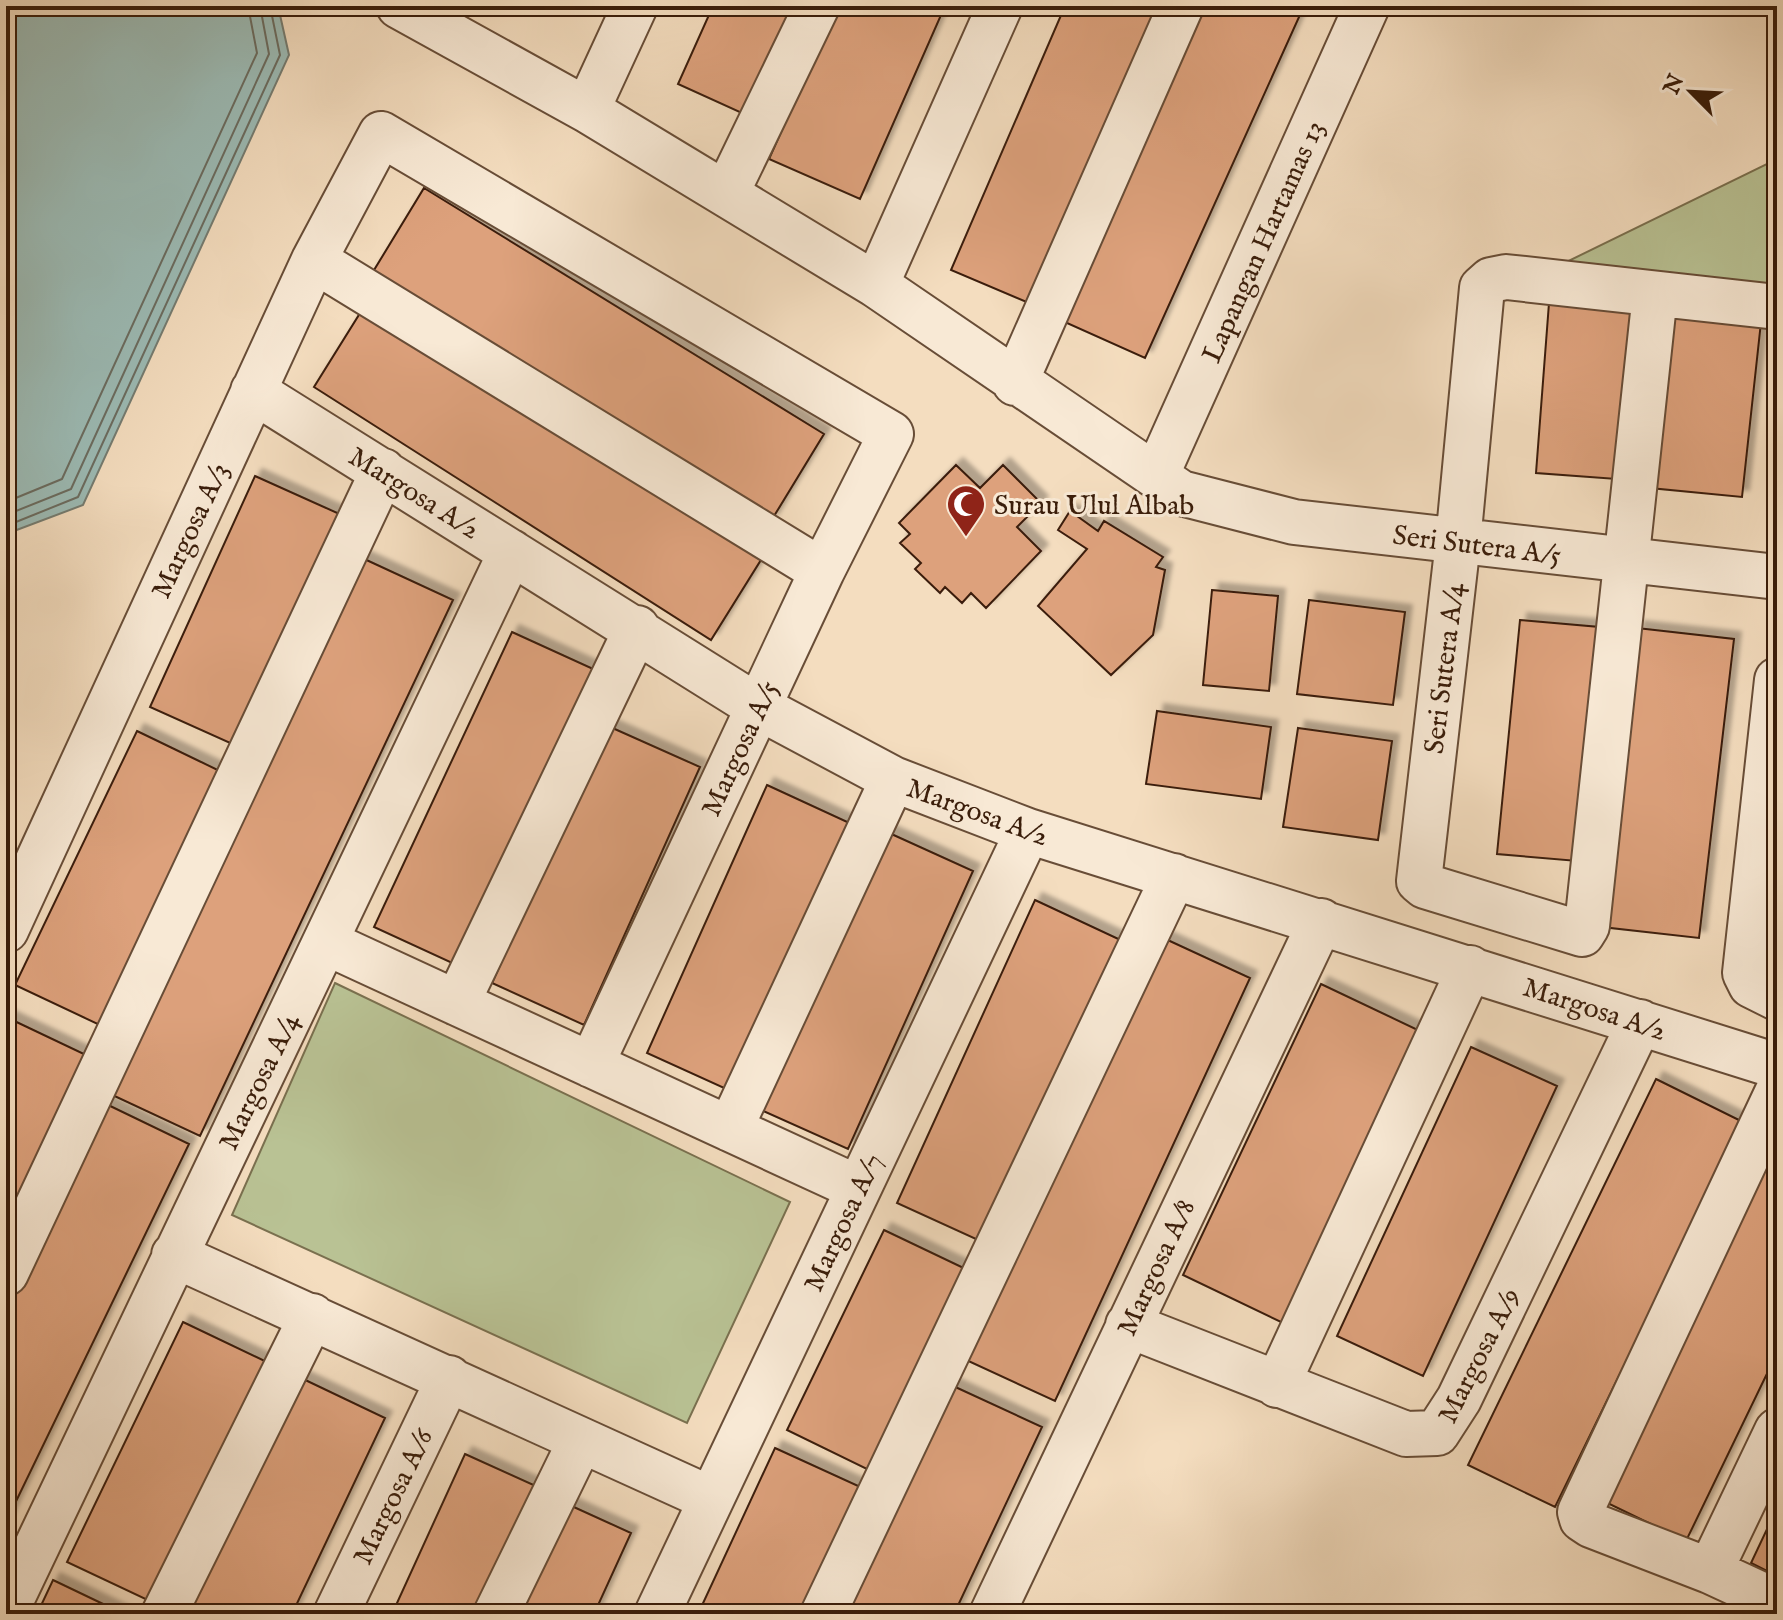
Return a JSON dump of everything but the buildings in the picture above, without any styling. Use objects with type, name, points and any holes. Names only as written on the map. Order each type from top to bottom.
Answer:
[{"type":"street","name":"Seri Sutera A/5","points":[[399,6],[450,18],[587,110],[876,285],[1168,485],[1294,522],[1777,577]]},
{"type":"street","points":[[587,110],[635,6]]},
{"type":"street","points":[[726,194],[817,6]]},
{"type":"street","points":[[876,285],[1000,6]]},
{"type":"street","points":[[1015,383],[1181,6]]},
{"type":"street","name":"Lapangan Hartamas 13","points":[[1168,485],[1367,6]]},
{"type":"street","name":"Margosa A/3","points":[[6,930],[314,260],[381,134],[891,434]]},
{"type":"street","points":[[314,260],[822,571]]},
{"type":"street","name":"Seri Sutera A/4","points":[[1628,561],[1587,926],[1582,934],[1544,925],[1425,886],[1419,881],[1458,542],[1482,288],[1491,280],[1506,277],[1655,294]]},
{"type":"street","points":[[1628,561],[1655,294],[1777,307]]},
{"type":"street","name":"Margosa A/2","points":[[253,391],[637,628],[758,707],[893,779],[1028,831],[1777,1066]]},
{"type":"street","name":"Margosa A/5","points":[[591,1065],[822,571],[891,434]]},
{"type":"street","points":[[6,1273],[383,471]]},
{"type":"street","name":"Margosa A/4","points":[[6,1611],[511,552]]},
{"type":"street","points":[[457,1003],[637,628]]},
{"type":"street","points":[[1761,986],[1777,680]]},
{"type":"street","points":[[730,1129],[893,779]]},
{"type":"street","name":"Margosa A/7","points":[[657,1614],[1028,831]]},
{"type":"street","points":[[823,1614],[1174,876]]},
{"type":"street","name":"Margosa A/8","points":[[992,1614],[1321,921]]},
{"type":"street","points":[[325,942],[858,1188]]},
{"type":"street","points":[[1277,1385],[1470,968]]},
{"type":"street","name":"Margosa A/9","points":[[1128,1325],[1406,1434],[1437,1433],[1459,1399],[1640,1022]]},
{"type":"street","points":[[1777,1093],[1580,1512],[1582,1519],[1591,1525],[1710,1571],[1777,1602]]},
{"type":"street","points":[[174,1255],[711,1499]]},
{"type":"street","points":[[164,1614],[312,1316]]},
{"type":"street","name":"Margosa A/6","points":[[336,1614],[449,1378]]},
{"type":"street","points":[[1710,1571],[1777,1431]]},
{"type":"street","points":[[496,1614],[581,1440]]},
{"type":"green space","points":[[1777,159],[1777,299],[1548,271]]},
{"type":"green space","points":[[335,983],[790,1202],[687,1423],[232,1215]]},
{"type":"water","points":[[6,6],[278,6],[289,55],[83,505],[6,534]]},
{"type":"place","name":"Surau Ulul Albab","points":[[966,538]]}]
